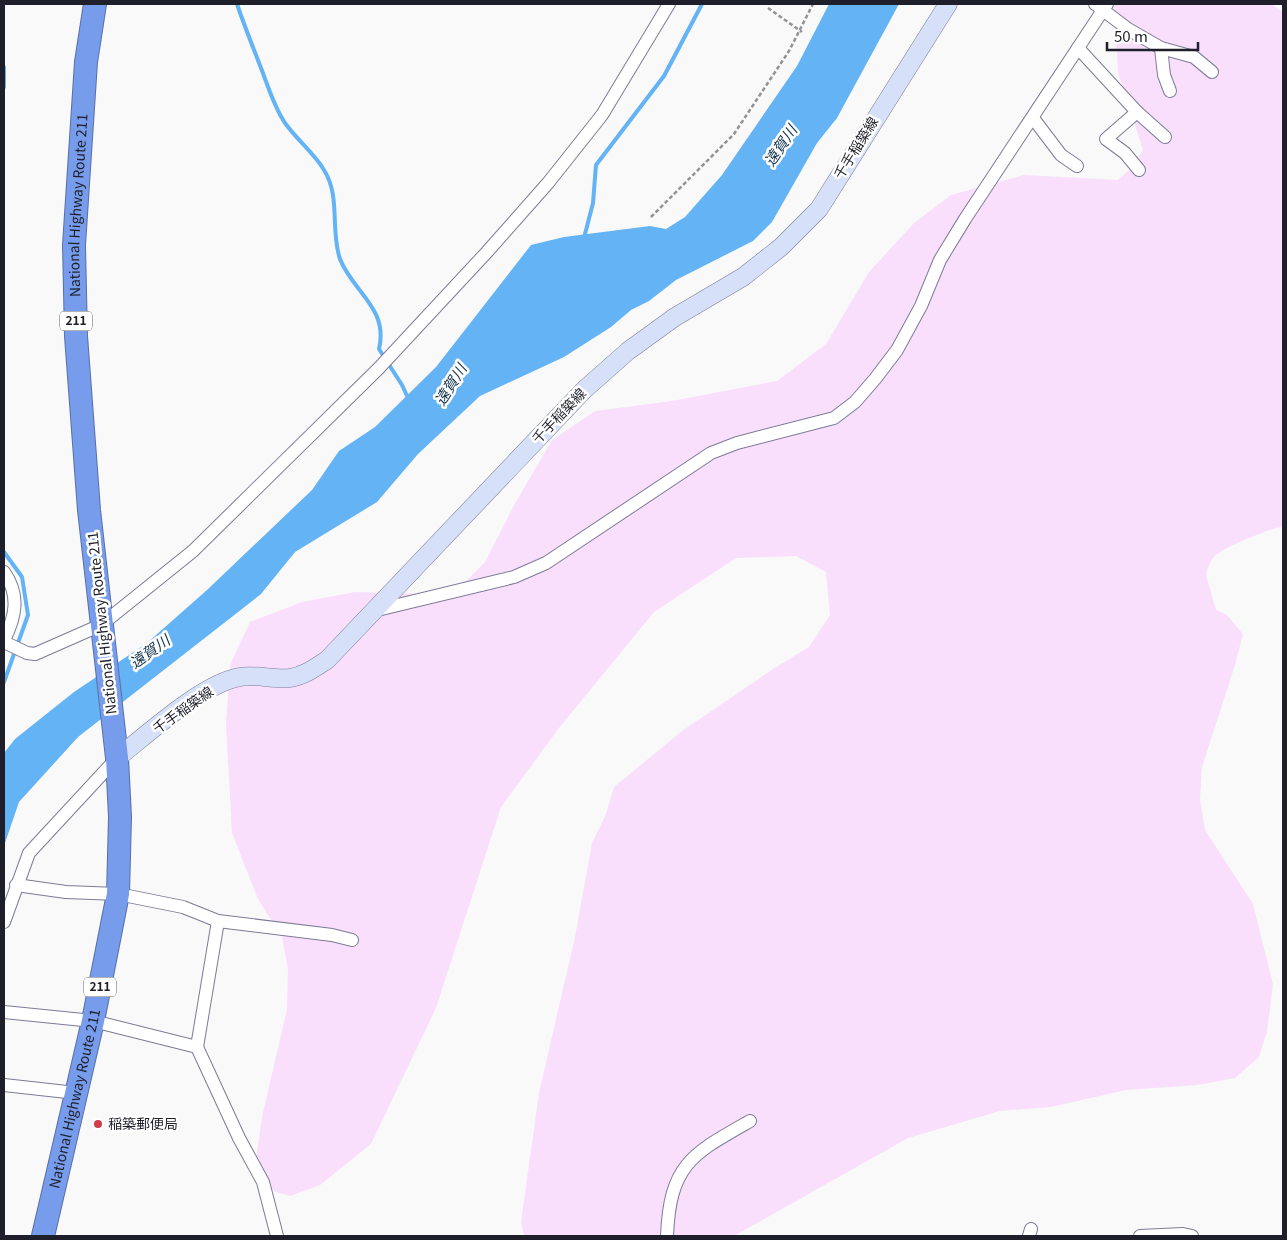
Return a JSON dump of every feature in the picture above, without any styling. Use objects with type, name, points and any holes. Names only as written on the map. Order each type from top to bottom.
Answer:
[{"type":"highway","name":"National Highway Route 211","points":[[43,1236],[93,1021],[118,894],[120,817],[117,758],[89,510],[76,336],[74,245],[86,62],[95,4]]},
{"type":"main road","name":"千手稲築線","points":[[117,758],[191,701],[215,687],[240,677],[290,678],[308,672],[327,660],[584,390],[628,351],[675,318],[743,277],[781,247],[819,209],[948,4]]},
{"type":"street","points":[[4,572],[15,593],[16,607],[14,621],[4,641],[27,653],[35,654],[77,638],[102,632],[246,501],[379,368],[488,252],[548,183],[602,114],[668,4]]},
{"type":"street","points":[[373,611],[514,577],[546,563],[711,453],[737,443],[834,418],[855,402],[897,350],[921,306],[940,260],[1078,48],[1102,6],[1128,29],[1160,48],[1194,57],[1212,72]]},
{"type":"street","points":[[1078,48],[1137,112],[1165,137]]},
{"type":"street","points":[[1160,48],[1164,75],[1170,90]]},
{"type":"street","points":[[1137,112],[1106,139],[1125,153],[1139,170]]},
{"type":"street","points":[[1033,118],[1061,155],[1077,166]]},
{"type":"street","points":[[4,922],[29,853],[51,827],[117,758]]},
{"type":"street","points":[[16,885],[66,892],[118,894],[183,907],[218,921],[332,935],[352,940]]},
{"type":"street","points":[[218,921],[197,1047],[263,1182],[277,1236]]},
{"type":"street","points":[[4,1012],[93,1021],[197,1047]]},
{"type":"street","points":[[4,1085],[76,1093]]},
{"type":"street","points":[[667,1236],[671,1205],[683,1168],[702,1148],[750,1121]]},
{"type":"street","points":[[1140,1236],[1183,1234],[1192,1236]]},
{"type":"path","points":[[651,217],[734,134],[789,51],[813,4]]},
{"type":"path","points":[[768,8],[802,32]]},
{"type":"shaded area","points":[[1114,4],[1271,4],[1283,12],[1283,526],[1258,534],[1227,548],[1214,557],[1207,570],[1206,575],[1216,610],[1227,615],[1243,634],[1202,767],[1200,799],[1205,830],[1253,904],[1273,984],[1267,1032],[1259,1057],[1235,1078],[1198,1085],[1126,1090],[1051,1107],[1000,1111],[908,1138],[734,1236],[524,1236],[521,1222],[539,1093],[575,937],[592,843],[606,814],[614,787],[682,731],[773,669],[809,647],[830,615],[826,572],[796,556],[736,558],[654,612],[559,728],[501,807],[436,1008],[371,1144],[320,1185],[290,1196],[273,1191],[254,1173],[262,1117],[287,1009],[288,969],[282,937],[258,899],[232,833],[226,725],[230,665],[250,622],[302,602],[355,592],[423,594],[462,585],[485,562],[513,507],[552,440],[595,411],[672,401],[777,381],[826,344],[869,272],[914,223],[951,195],[1024,175],[1118,180],[1129,170],[1143,150],[1118,72]]},
{"type":"water","name":"遠賀川","points":[[829,4],[899,4],[837,118],[817,143],[772,222],[753,241],[676,280],[649,301],[631,310],[611,327],[564,357],[480,396],[418,454],[377,502],[295,552],[261,594],[78,737],[19,802],[4,846],[4,753],[15,739],[74,692],[147,643],[207,590],[312,490],[339,451],[375,427],[436,367],[531,245],[564,237],[650,226],[666,229],[685,217],[722,175],[797,66]]},
{"type":"waterway","points":[[237,4],[278,110],[285,123],[320,164],[329,180],[334,202],[337,248],[340,259],[374,311],[379,322],[381,335],[379,349],[408,398]]},
{"type":"waterway","points":[[584,238],[593,203],[596,165],[664,76],[702,4]]},
{"type":"waterway","points":[[4,67],[4,87]]},
{"type":"waterway","points":[[4,552],[22,577],[28,615],[4,682]]},
{"type":"place","name":"稲築郵便局","points":[[98,1124]]}]
